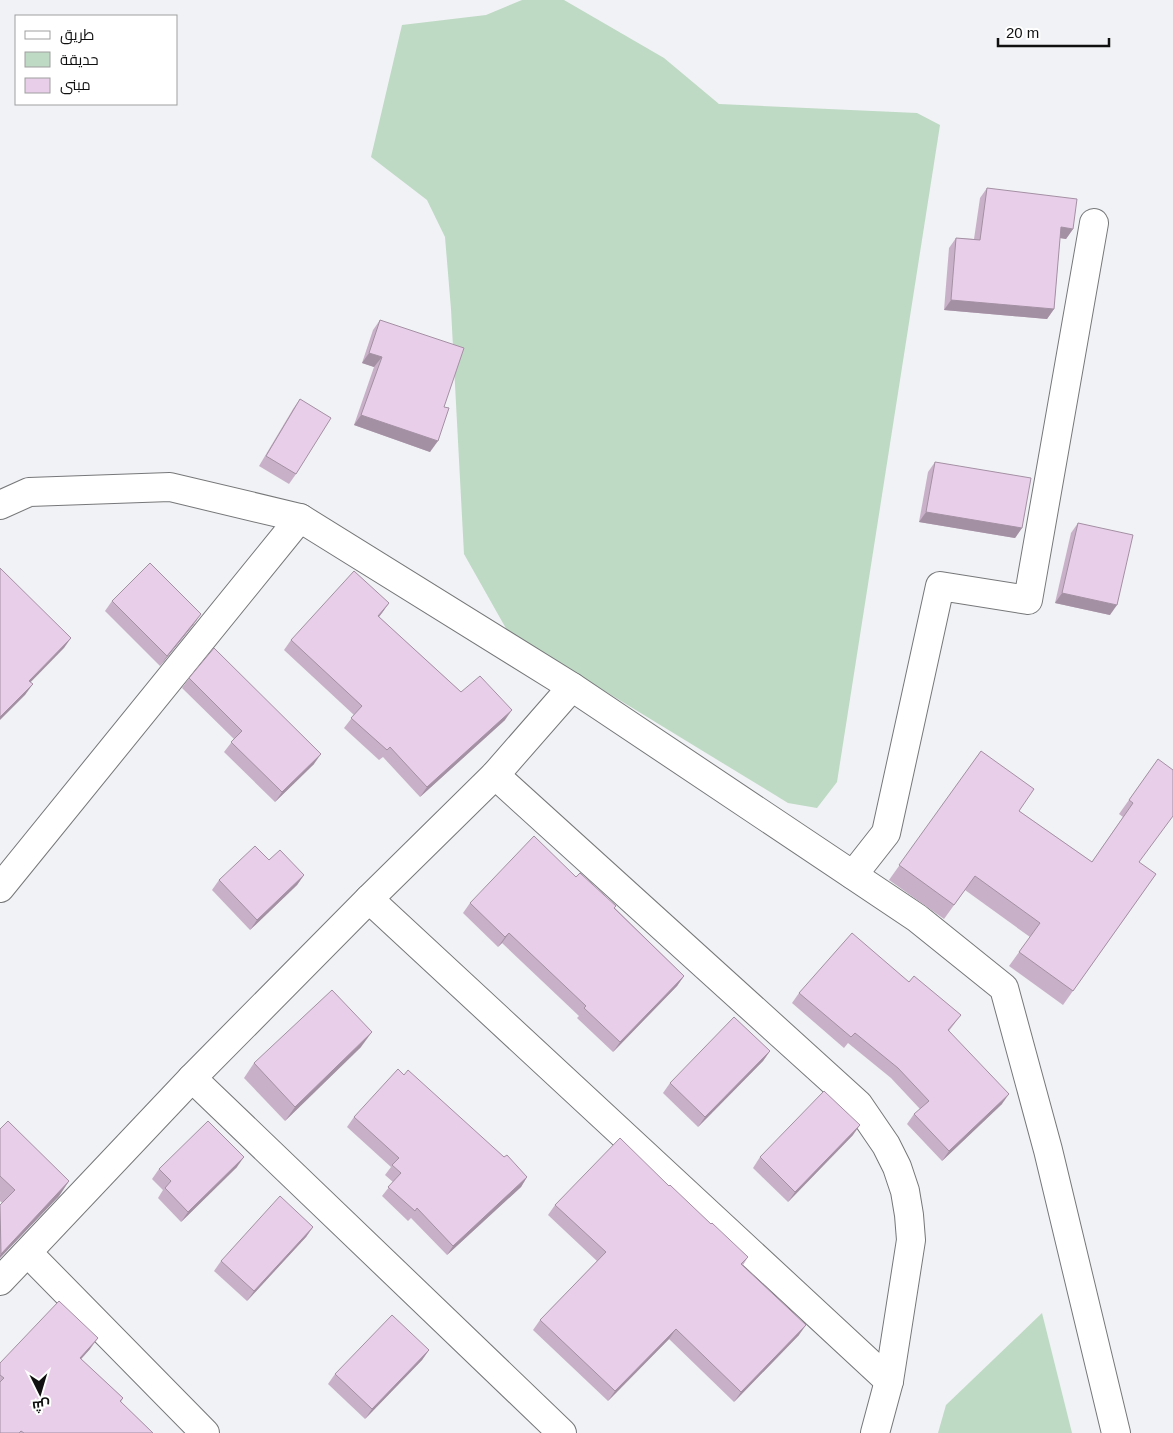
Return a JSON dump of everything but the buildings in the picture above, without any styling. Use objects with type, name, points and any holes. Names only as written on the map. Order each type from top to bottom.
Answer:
[{"type":"street","points":[[853,875],[886,833],[940,586],[1028,600],[1094,224]]},
{"type":"street","points":[[0,504],[30,492],[170,487],[300,518],[572,687],[917,918],[1004,988],[1051,1160],[1116,1433]]},
{"type":"street","points":[[0,888],[300,518]]},
{"type":"street","points":[[0,1282],[192,1078],[495,775],[572,687]]},
{"type":"street","points":[[495,775],[858,1104],[886,1145],[902,1183],[909,1216],[911,1240],[889,1380],[875,1433]]},
{"type":"street","points":[[369,899],[889,1380]]},
{"type":"street","points":[[192,1078],[562,1433]]},
{"type":"street","points":[[28,1252],[205,1433]]},
{"type":"green space","points":[[522,0],[564,0],[664,58],[719,104],[917,113],[940,125],[837,782],[817,808],[788,803],[508,632],[464,554],[451,309],[445,237],[427,200],[371,157],[402,25],[486,15]]},
{"type":"green space","points":[[1042,1313],[1072,1433],[938,1433],[946,1405]]}]
